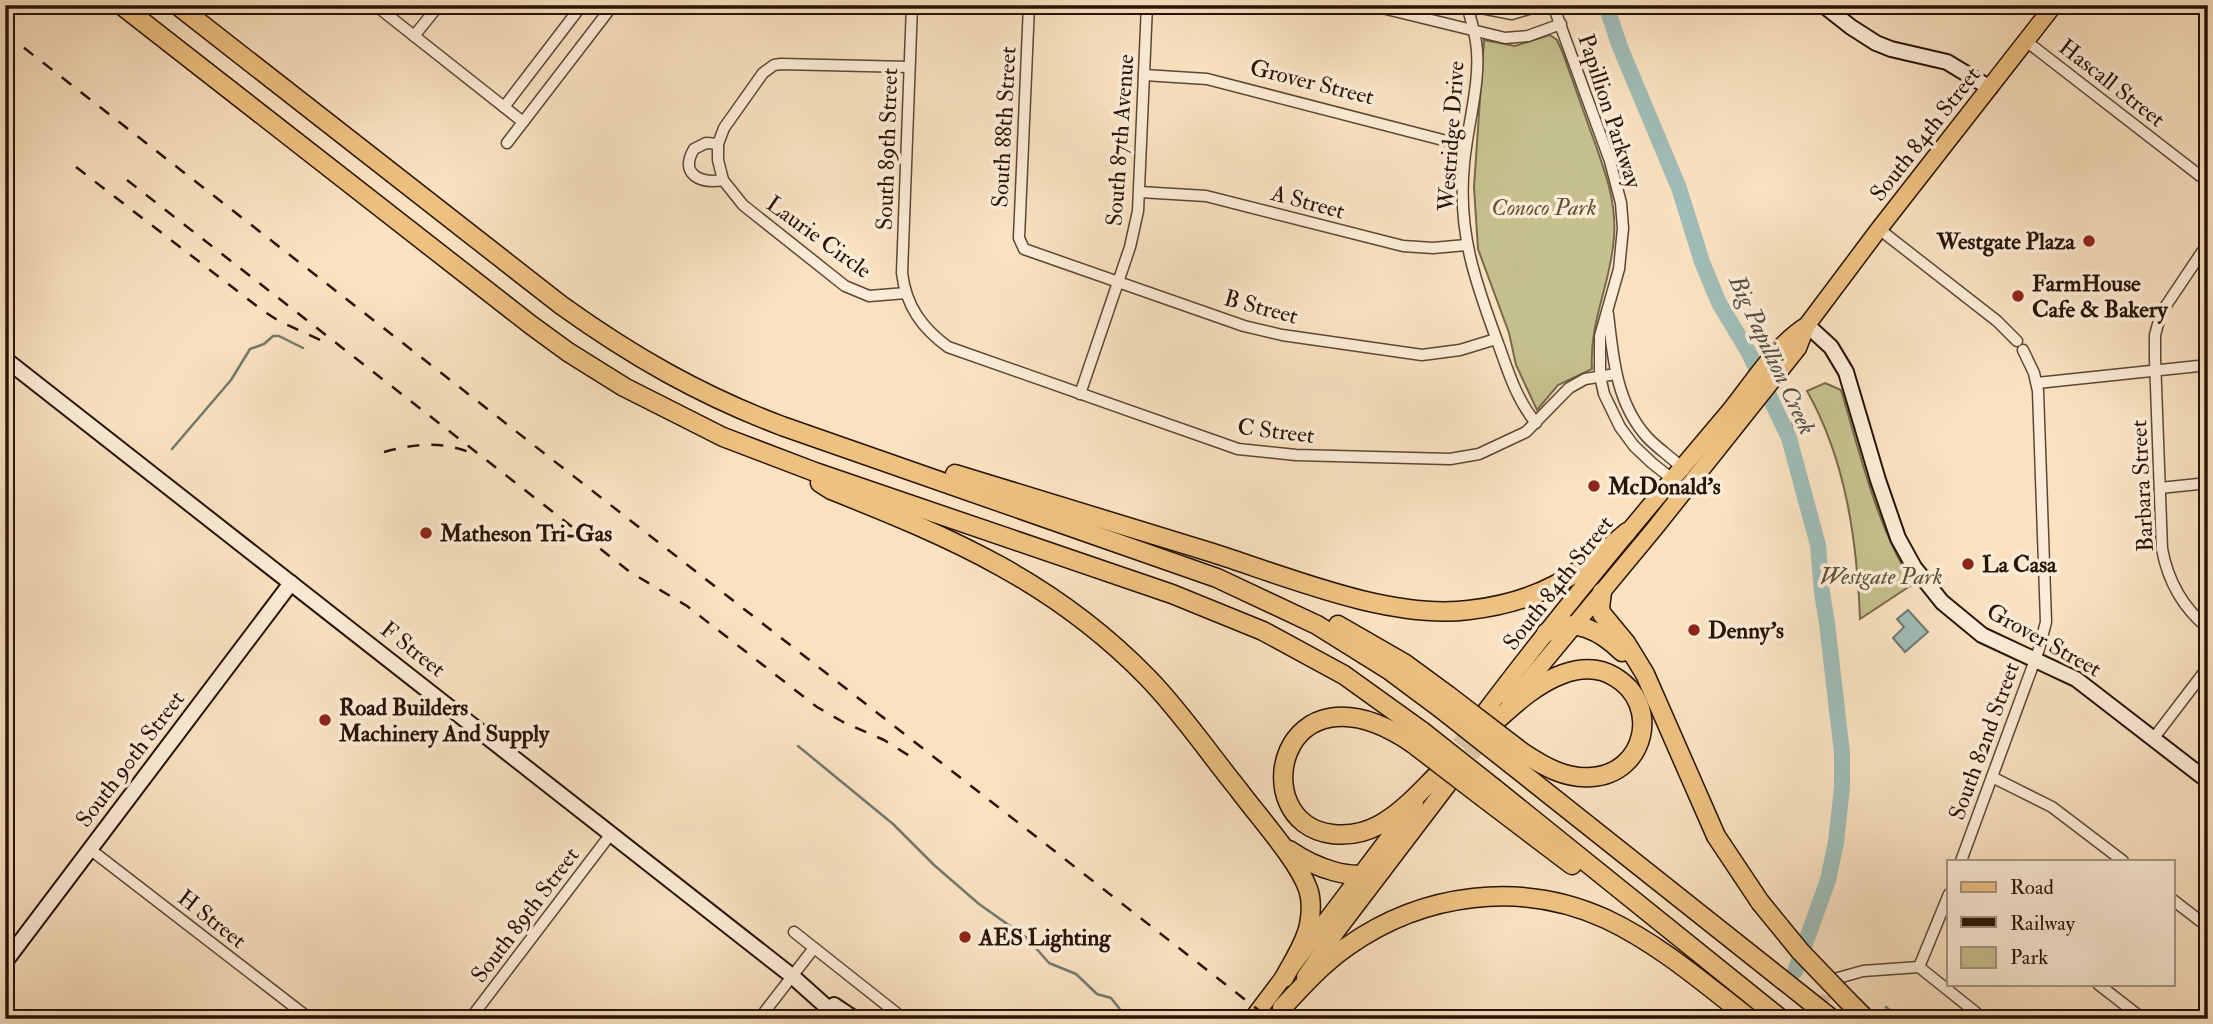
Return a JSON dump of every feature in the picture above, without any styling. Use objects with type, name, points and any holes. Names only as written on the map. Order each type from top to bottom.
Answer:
[{"type":"highway","points":[[121,5],[568,352],[624,387],[685,420],[798,466],[1146,585],[1237,619],[1328,665],[1373,695],[1417,737],[1781,1019]]},
{"type":"highway","points":[[177,5],[586,323],[656,369],[736,408],[1217,578],[1293,613],[1343,640],[1444,702],[1517,758],[1735,942],[1832,1019]]},
{"type":"highway","points":[[736,408],[1346,595],[1423,611],[1467,611],[1510,603],[1530,596],[1552,587],[1589,565],[1627,532]]},
{"type":"highway","points":[[798,466],[831,490],[930,530],[998,563],[1044,590],[1119,649],[1165,697],[1299,870],[1310,896],[1310,917],[1306,934],[1284,978]]},
{"type":"highway","points":[[1602,592],[1602,614],[1637,659],[1716,836],[1760,902],[1800,951],[1866,1019]]},
{"type":"highway","points":[[1546,633],[1562,625],[1574,625],[1595,633],[1616,646],[1631,661],[1653,691]]},
{"type":"highway","points":[[1492,718],[1545,682],[1565,673],[1587,669],[1598,670],[1617,678],[1626,685],[1639,704],[1643,727],[1641,741],[1635,752],[1616,770],[1591,777],[1565,774],[1517,758]]},
{"type":"highway","points":[[1417,737],[1361,718],[1337,716],[1316,722],[1298,735],[1283,764],[1284,790],[1288,803],[1304,822],[1314,829],[1326,833],[1353,834],[1366,831],[1391,817],[1441,777]]},
{"type":"highway","points":[[1269,830],[1289,850],[1311,863],[1360,876],[1382,870]]},
{"type":"highway","points":[[1278,1013],[1336,955],[1377,928],[1423,908],[1460,899],[1493,896],[1565,904],[1606,919],[1647,942],[1750,1019]]},
{"type":"main road","name":"South 84th Street","points":[[1492,718],[1602,592],[1689,485],[1731,421],[2054,5]]},
{"type":"main road","name":"South 84th Street","points":[[1492,718],[1546,633],[1627,532],[1682,467],[1731,421]]},
{"type":"main road","points":[[1278,1013],[1382,870],[1441,777]]},
{"type":"main road","points":[[1252,1019],[1360,876],[1441,777]]},
{"type":"street","points":[[375,5],[523,122]]},
{"type":"street","points":[[414,36],[439,5]]},
{"type":"street","points":[[503,107],[582,5]]},
{"type":"street","points":[[507,143],[613,5]]},
{"type":"street","name":"South 89th Street","points":[[906,293],[902,273],[912,5]]},
{"type":"street","name":"South 88th Street","points":[[1024,249],[1018,238],[1029,5]]},
{"type":"street","name":"South 87th Avenue","points":[[1080,394],[1135,230],[1140,192],[1147,5]]},
{"type":"street","points":[[1370,5],[1474,32],[1513,38],[1528,36],[1561,24]]},
{"type":"street","points":[[1467,5],[1512,14],[1542,5]]},
{"type":"street","name":"Westridge Drive","points":[[1467,5],[1476,42],[1476,64],[1462,187],[1466,245],[1475,281],[1518,398],[1536,423]]},
{"type":"street","name":"Papillion Parkway","points":[[1553,5],[1611,161],[1620,203],[1622,253],[1600,337],[1600,376],[1604,394],[1620,427],[1634,446],[1671,480],[1689,485],[1687,473],[1649,439],[1638,426],[1624,400],[1616,374],[1608,314]]},
{"type":"street","points":[[1823,5],[1876,43],[1947,62],[1990,88]]},
{"type":"street","name":"Hascall Street","points":[[2026,41],[2208,182]]},
{"type":"street","points":[[718,144],[706,143],[694,149],[689,161],[690,168],[698,179],[705,182],[723,180],[718,160],[718,144],[733,113],[763,74],[774,65],[909,67]]},
{"type":"street","name":"Grover Street","points":[[1144,75],[1207,79],[1466,146]]},
{"type":"street","name":"Laurie Circle","points":[[723,180],[738,201],[845,286],[869,296],[906,293]]},
{"type":"street","name":"A Street","points":[[1140,192],[1206,196],[1403,246],[1433,248],[1466,245]]},
{"type":"street","name":"South 82nd Street","points":[[1879,229],[1997,321],[2020,345],[2037,383],[2046,611],[2044,634],[1961,860]]},
{"type":"street","name":"Barbara Street","points":[[2208,243],[2161,313],[2155,335],[2165,564],[2180,597],[2192,614],[2208,628]]},
{"type":"street","name":"B Street","points":[[1024,249],[1260,331],[1422,355],[1443,353],[1496,339]]},
{"type":"street","name":"C Street","points":[[906,293],[922,324],[948,347],[1238,449],[1261,453],[1458,458],[1479,454],[1526,432],[1569,388],[1585,379],[1616,374]]},
{"type":"street","name":"Grover Street","points":[[1807,325],[1831,347],[1846,373],[1898,538],[1914,567],[1942,602],[1995,643],[2076,679],[2208,781]]},
{"type":"street","name":"F Street","points":[[5,359],[610,835],[792,976],[855,1019]]},
{"type":"street","points":[[2037,383],[2208,365]]},
{"type":"street","points":[[2160,488],[2208,483]]},
{"type":"street","name":"South 90th Street","points":[[5,962],[291,583]]},
{"type":"street","points":[[2153,739],[2208,667]]},
{"type":"street","points":[[1992,777],[2052,807],[2122,860]]},
{"type":"street","name":"South 89th Street","points":[[470,1019],[610,835]]},
{"type":"street","name":"H Street","points":[[91,850],[310,1019]]},
{"type":"street","points":[[1919,968],[1947,899]]},
{"type":"street","points":[[2174,901],[2208,927]]},
{"type":"street","points":[[794,932],[904,1019]]},
{"type":"street","points":[[759,1019],[814,948]]},
{"type":"street","points":[[1838,978],[1868,971],[1919,968],[1984,1019]]},
{"type":"street","name":"F Street","points":[[792,976],[840,1019]]},
{"type":"street","points":[[2101,986],[2143,1019]]},
{"type":"green space","name":"Conoco Park","points":[[1550,35],[1557,40],[1562,51],[1604,170],[1611,196],[1614,237],[1594,335],[1592,369],[1558,385],[1537,410],[1516,365],[1509,333],[1478,249],[1474,187],[1484,40],[1515,46]]},
{"type":"green space","name":"Westgate Park","points":[[1825,383],[1841,390],[1879,514],[1913,584],[1860,619],[1856,560],[1847,502],[1831,445],[1807,391]]},
{"type":"water","points":[[1908,610],[1928,632],[1905,652],[1893,638],[1904,627],[1897,619]]},
{"type":"waterway","name":"Big Papillion Creek","points":[[1606,5],[1620,47],[1679,188],[1702,262],[1719,303],[1749,353],[1789,438],[1818,545],[1842,753],[1842,788],[1836,842],[1828,880],[1805,944]]},
{"type":"waterway","points":[[172,449],[231,380],[250,349],[264,344],[273,336],[279,336],[303,348]]},
{"type":"waterway","points":[[1789,438],[1794,415]]},
{"type":"waterway","points":[[798,746],[893,824],[979,904],[1027,938],[1049,963],[1076,974],[1097,994],[1111,998],[1123,1013]]},
{"type":"waterway","name":"Big Papillion Creek","points":[[1795,971],[1799,961]]},
{"type":"waterway","points":[[1886,1007],[1900,1019]]},
{"type":"tunnel","points":[[1445,764],[1476,723]]},
{"type":"tunnel","points":[[1456,774],[1489,731]]},
{"type":"tunnel","points":[[1817,1019],[1826,995]]},
{"type":"railway","points":[[5,33],[1270,1019]]},
{"type":"railway","points":[[76,167],[262,310],[279,321],[327,343]]},
{"type":"railway","points":[[127,180],[630,572],[687,606],[817,707],[884,740],[916,760]]},
{"type":"railway","points":[[384,452],[427,445],[448,446],[469,452]]},
{"type":"place","name":"Westgate Plaza","points":[[2089,241]]},
{"type":"place","name":"FarmHouse Cafe & Bakery","points":[[2018,296]]},
{"type":"place","name":"McDonald's","points":[[1594,486]]},
{"type":"place","name":"Matheson Tri-Gas","points":[[426,533]]},
{"type":"place","name":"La Casa","points":[[1968,564]]},
{"type":"place","name":"Denny's","points":[[1694,630]]},
{"type":"place","name":"Road Builders Machinery And Supply","points":[[325,720]]},
{"type":"place","name":"AES Lighting","points":[[965,937]]}]
